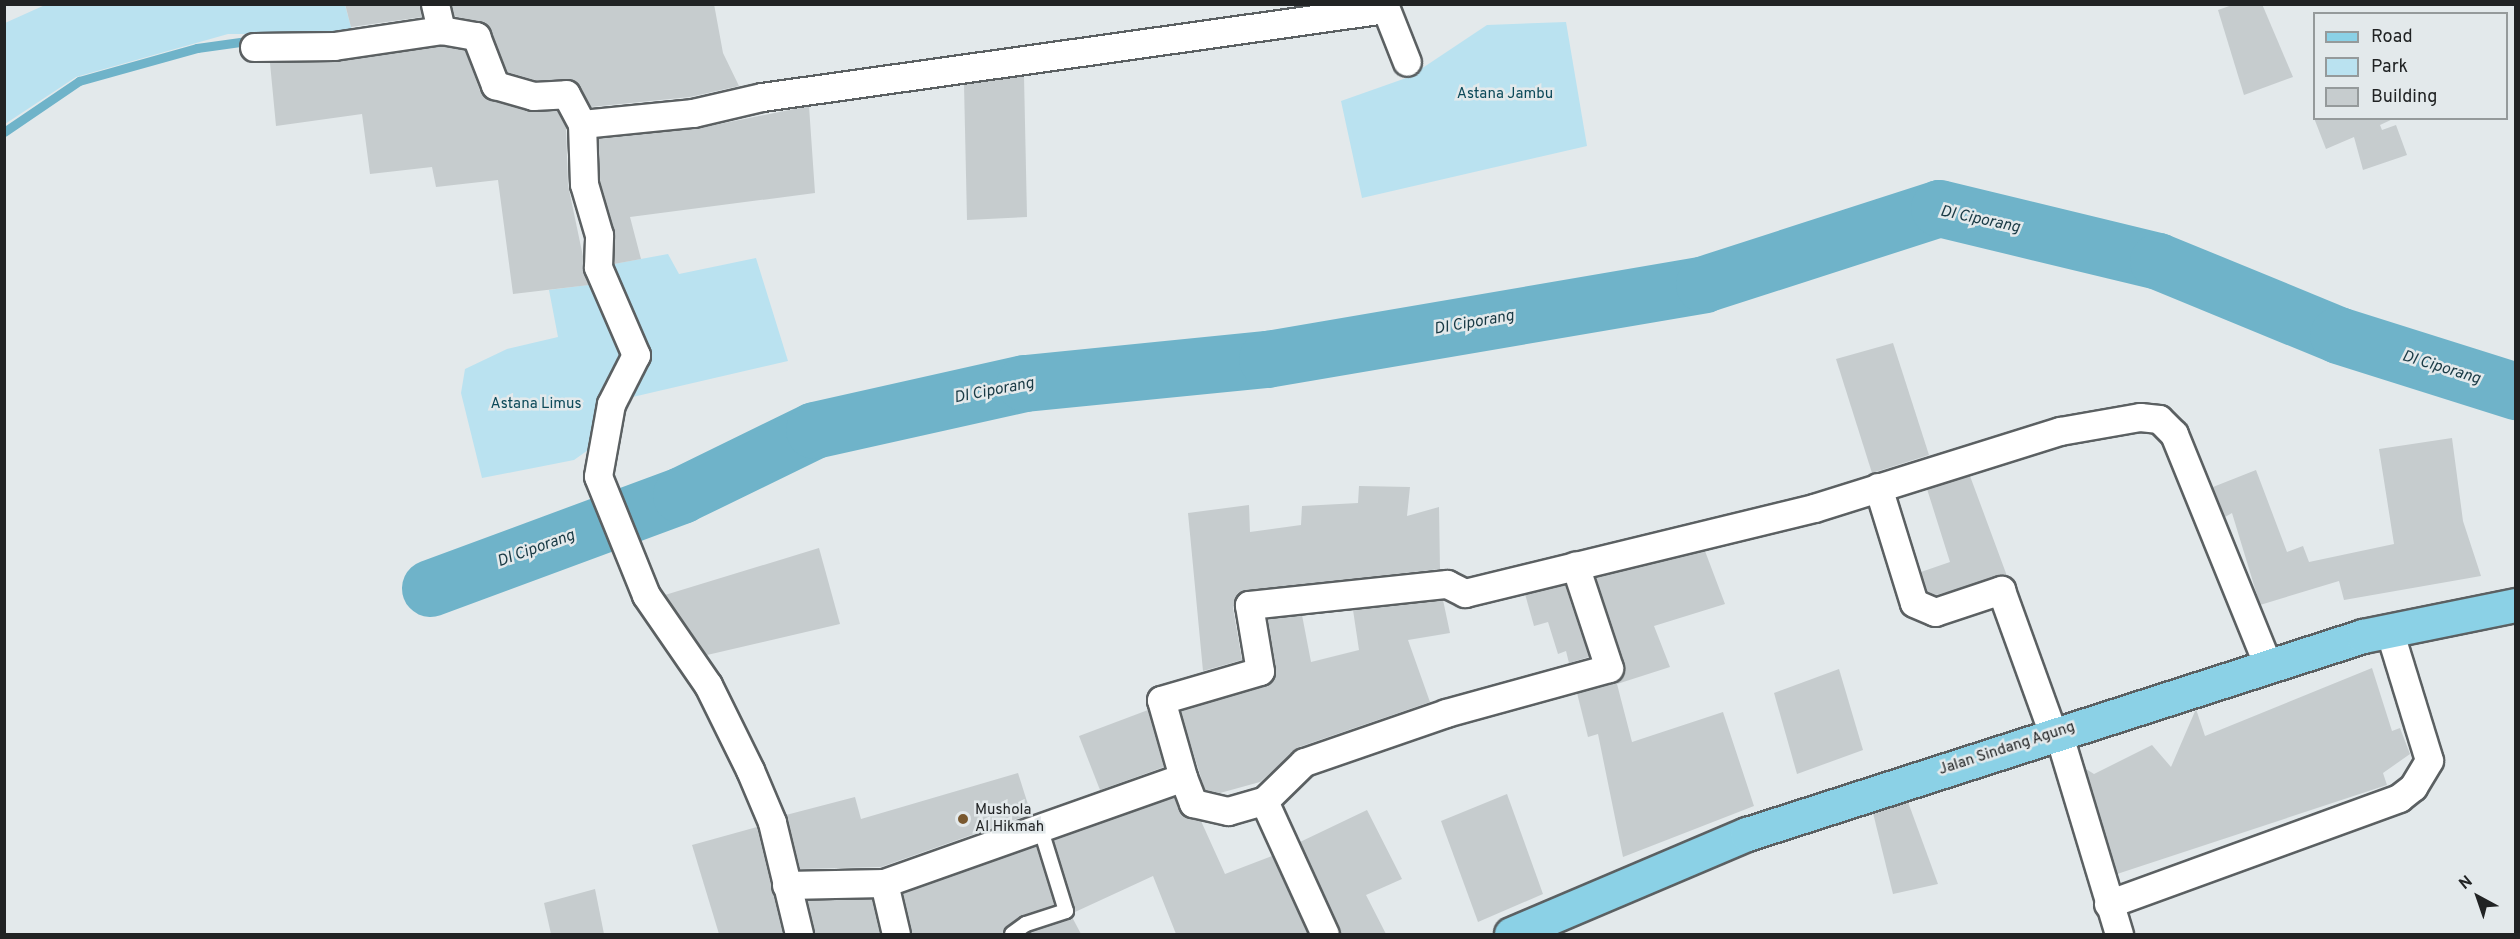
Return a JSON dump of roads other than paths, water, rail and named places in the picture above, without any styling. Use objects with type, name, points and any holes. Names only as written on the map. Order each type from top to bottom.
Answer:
[{"type":"main road","name":"Jalan Sindang Agung","points":[[1511,934],[1747,834],[2056,733],[2389,630],[2516,604]]},
{"type":"street","points":[[582,124],[693,113],[762,97],[1384,7],[1407,62]]},
{"type":"street","points":[[254,47],[334,46],[438,17],[476,36],[495,85],[533,96],[566,94],[582,124],[584,184],[599,235],[598,267],[636,355],[611,404],[598,476],[646,595],[728,721],[772,822],[799,934]]},
{"type":"street","points":[[1575,565],[1609,668],[1446,712],[1304,762],[1264,801],[1228,811],[1193,803],[1183,777],[1161,700],[1260,671],[1249,605],[1447,584],[1465,593],[1878,487],[2060,431],[2159,419],[2174,434],[2196,482],[2269,668]]},
{"type":"street","points":[[1878,487],[1914,603],[1935,612],[2001,590],[2056,733],[2119,934]]},
{"type":"street","points":[[2108,904],[2400,798],[2413,787],[2429,760],[2389,630]]},
{"type":"street","points":[[786,885],[884,883],[1183,777]]},
{"type":"street","points":[[1264,801],[1325,934]]},
{"type":"street","points":[[884,883],[896,934]]},
{"type":"lane","points":[[1012,934],[1026,924],[1066,911],[1040,827]]},
{"type":"waterway","points":[[4,132],[79,81],[197,48],[254,40]]},
{"type":"waterway","name":"DI Ciporang","points":[[430,588],[681,495],[814,430],[1025,383],[1267,359],[1704,284],[1939,208],[2158,261],[2338,335],[2516,391]]},
{"type":"place","name":"Mushola Al Hikmah","points":[[963,819]]},
{"type":"park label","name":"Astana Jambu","points":[[1505,95]]},
{"type":"park label","name":"Astana Limus","points":[[536,405]]}]
